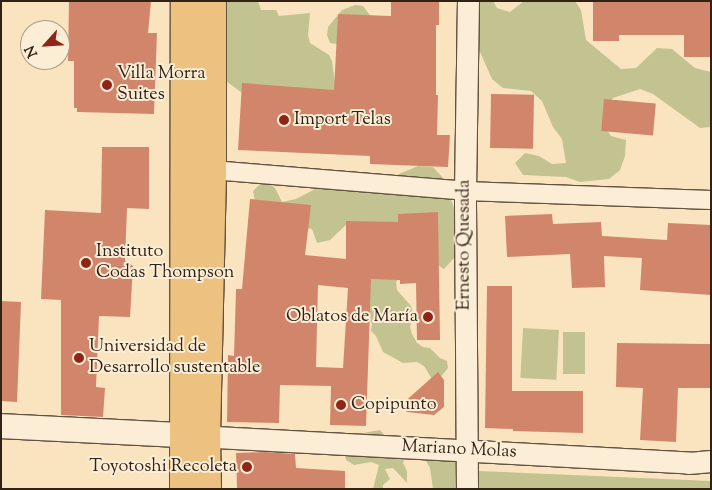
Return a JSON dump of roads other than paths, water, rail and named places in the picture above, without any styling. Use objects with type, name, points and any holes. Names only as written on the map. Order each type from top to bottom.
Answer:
[{"type":"highway","points":[[185,1],[195,436],[207,489]]},
{"type":"highway","points":[[184,489],[195,436],[212,170],[212,1]]},
{"type":"main road","points":[[1,426],[195,436]]},
{"type":"street","name":"Ernesto Quesada","points":[[467,489],[464,191],[468,1]]},
{"type":"street","points":[[212,170],[464,191],[711,200]]},
{"type":"street","name":"Mariano Molas","points":[[195,436],[688,463],[711,462]]},
{"type":"place","name":"Villa Morra Suites","points":[[107,85]]},
{"type":"place","name":"Import Telas","points":[[284,120]]},
{"type":"place","name":"Instituto Codas Thompson","points":[[86,263]]},
{"type":"place","name":"Oblatos de María","points":[[428,317]]},
{"type":"place","name":"Universidad de Desarrollo sustentable","points":[[79,358]]},
{"type":"place","name":"Copipunto","points":[[341,405]]},
{"type":"place","name":"Toyotoshi Recoleta","points":[[247,467]]}]
